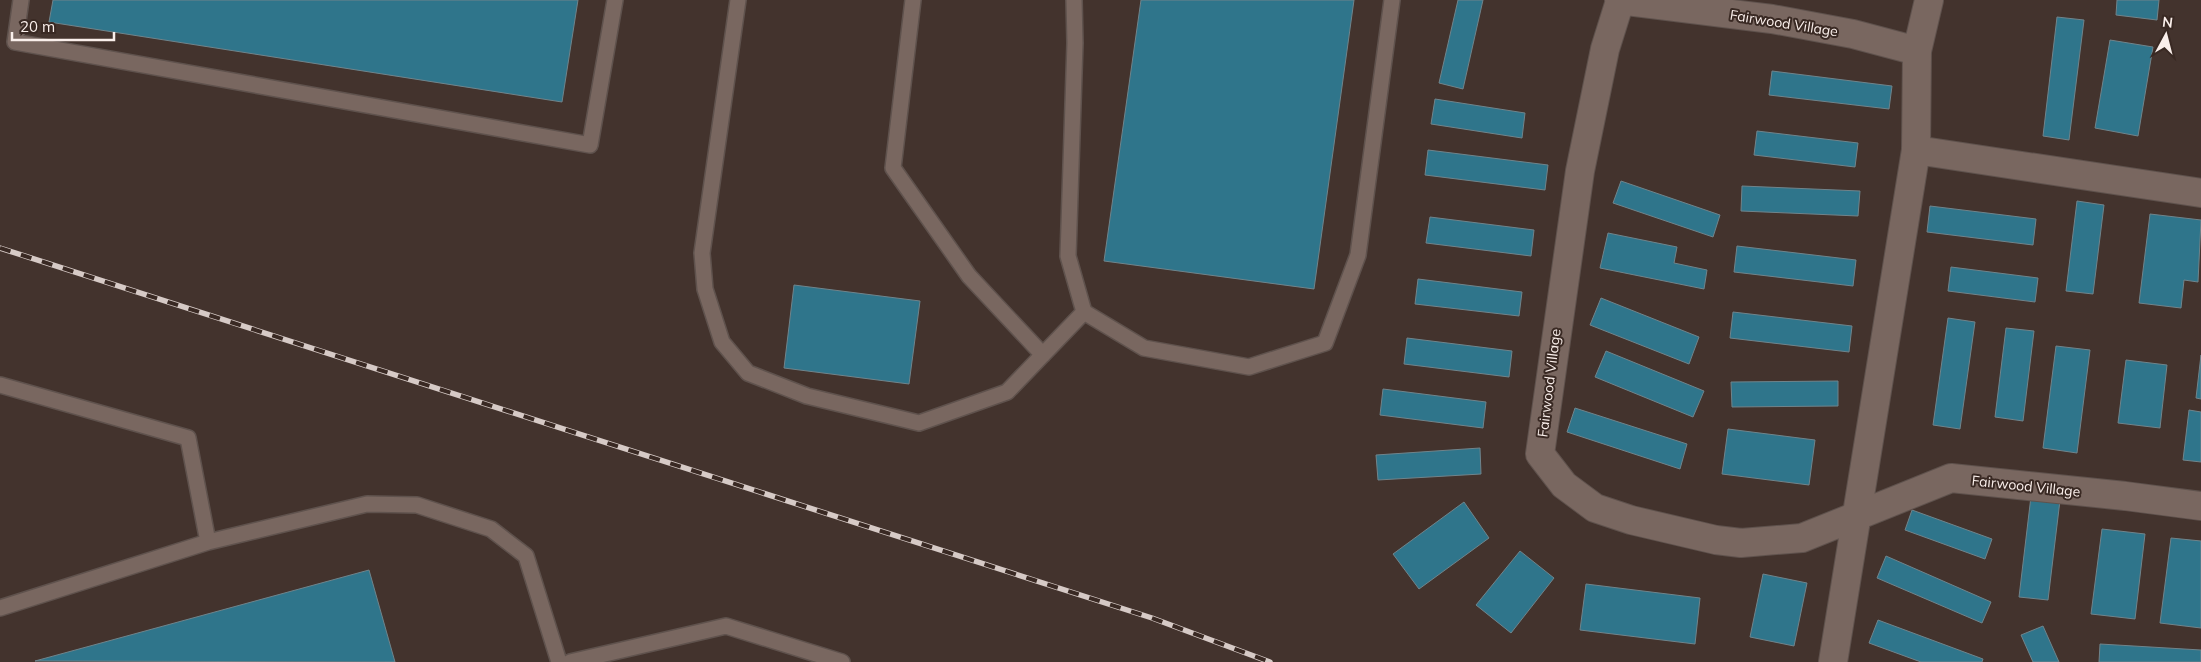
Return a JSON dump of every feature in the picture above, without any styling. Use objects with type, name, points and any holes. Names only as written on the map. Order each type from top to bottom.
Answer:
[{"type":"street","name":"Fairwood Village","points":[[1917,52],[1853,34],[1772,19],[1619,0],[1604,49],[1580,171],[1540,454],[1564,485],[1595,508],[1631,520],[1716,540],[1742,543],[1802,538],[1950,478],[2125,496],[2201,506]]},
{"type":"street","points":[[1833,662],[1916,150],[1917,52],[1929,0]]},
{"type":"street","points":[[1916,150],[2201,193]]},
{"type":"lane","points":[[21,0],[15,42],[590,146],[615,0]]},
{"type":"lane","points":[[738,0],[702,253],[705,289],[722,342],[748,373],[807,396],[919,423],[1006,392],[1084,312]]},
{"type":"lane","points":[[913,0],[892,168],[969,276],[1043,355]]},
{"type":"lane","points":[[1074,0],[1075,43],[1068,256],[1084,312],[1144,348],[1249,367],[1325,343],[1358,255],[1392,0]]},
{"type":"lane","points":[[0,385],[188,438],[208,542]]},
{"type":"lane","points":[[0,608],[208,542],[367,504],[417,505],[491,528],[526,556],[559,662]]},
{"type":"lane","points":[[570,662],[726,626],[842,662]]},
{"type":"building","points":[[53,0],[578,0],[562,102],[49,22]]},
{"type":"building","points":[[1141,0],[1354,0],[1314,289],[1104,261]]},
{"type":"building","points":[[1458,0],[1483,0],[1463,89],[1439,83]]},
{"type":"building","points":[[2117,0],[2159,0],[2157,20],[2116,15]]},
{"type":"building","points":[[2057,17],[2084,20],[2069,140],[2043,136]]},
{"type":"building","points":[[2110,40],[2153,47],[2138,136],[2095,128]]},
{"type":"building","points":[[1772,71],[1892,86],[1889,109],[1769,95]]},
{"type":"building","points":[[1435,99],[1525,113],[1522,138],[1431,124]]},
{"type":"building","points":[[1757,131],[1858,143],[1855,167],[1754,155]]},
{"type":"building","points":[[1428,150],[1548,165],[1545,190],[1425,175]]},
{"type":"building","points":[[1621,181],[1720,215],[1713,237],[1613,203]]},
{"type":"building","points":[[1742,186],[1860,191],[1858,216],[1741,211]]},
{"type":"building","points":[[2077,201],[2104,205],[2093,294],[2066,291]]},
{"type":"building","points":[[1930,206],[2036,219],[2033,245],[1927,232]]},
{"type":"building","points":[[2150,214],[2201,220],[2198,282],[2184,280],[2181,308],[2139,303]]},
{"type":"building","points":[[1430,217],[1534,230],[1531,256],[1426,243]]},
{"type":"building","points":[[1608,233],[1677,247],[1674,263],[1707,270],[1704,289],[1600,268]]},
{"type":"building","points":[[1737,246],[1856,260],[1853,286],[1734,272]]},
{"type":"building","points":[[1951,267],[2038,278],[2035,302],[1948,291]]},
{"type":"building","points":[[1418,279],[1522,292],[1519,316],[1415,304]]},
{"type":"building","points":[[794,285],[920,301],[909,384],[784,368]]},
{"type":"building","points":[[1601,298],[1699,337],[1689,364],[1590,325]]},
{"type":"building","points":[[1733,312],[1852,326],[1849,352],[1730,338]]},
{"type":"building","points":[[1948,318],[1975,322],[1960,429],[1933,425]]},
{"type":"building","points":[[2006,328],[2034,331],[2023,421],[1995,417]]},
{"type":"building","points":[[1407,338],[1512,351],[1509,377],[1404,364]]},
{"type":"building","points":[[2056,346],[2090,350],[2077,453],[2043,448]]},
{"type":"building","points":[[1606,351],[1704,391],[1693,417],[1595,377]]},
{"type":"building","points":[[2201,355],[2201,399],[2196,398]]},
{"type":"building","points":[[2126,360],[2167,365],[2160,428],[2118,423]]},
{"type":"building","points":[[1838,381],[1838,406],[1732,407],[1731,382]]},
{"type":"building","points":[[1383,389],[1486,402],[1483,428],[1380,415]]},
{"type":"building","points":[[1575,408],[1687,444],[1680,469],[1567,432]]},
{"type":"building","points":[[2189,410],[2201,412],[2201,462],[2183,460]]},
{"type":"building","points":[[1728,429],[1815,440],[1809,485],[1722,474]]},
{"type":"building","points":[[1480,448],[1481,474],[1378,480],[1376,455]]},
{"type":"building","points":[[2032,488],[2061,492],[2048,600],[2019,597]]},
{"type":"building","points":[[1464,502],[1489,538],[1419,589],[1393,554]]},
{"type":"building","points":[[1912,510],[1992,539],[1985,559],[1905,530]]},
{"type":"building","points":[[2102,529],[2145,534],[2135,619],[2091,614]]},
{"type":"building","points":[[2171,538],[2201,541],[2201,628],[2160,623]]},
{"type":"building","points":[[1520,551],[1554,578],[1511,633],[1476,605]]},
{"type":"building","points":[[1886,556],[1991,602],[1982,623],[1877,578]]},
{"type":"building","points":[[369,570],[395,662],[35,661]]},
{"type":"building","points":[[1763,574],[1807,583],[1794,646],[1750,637]]},
{"type":"building","points":[[1586,584],[1700,598],[1695,644],[1580,630]]},
{"type":"building","points":[[1878,620],[1983,659],[1982,662],[1921,662],[1869,643]]},
{"type":"building","points":[[2043,626],[2059,662],[2033,662],[2021,635]]},
{"type":"building","points":[[2100,644],[2201,650],[2201,662],[2099,662]]},
{"type":"railway","points":[[0,248],[1152,618],[1270,662]]}]
